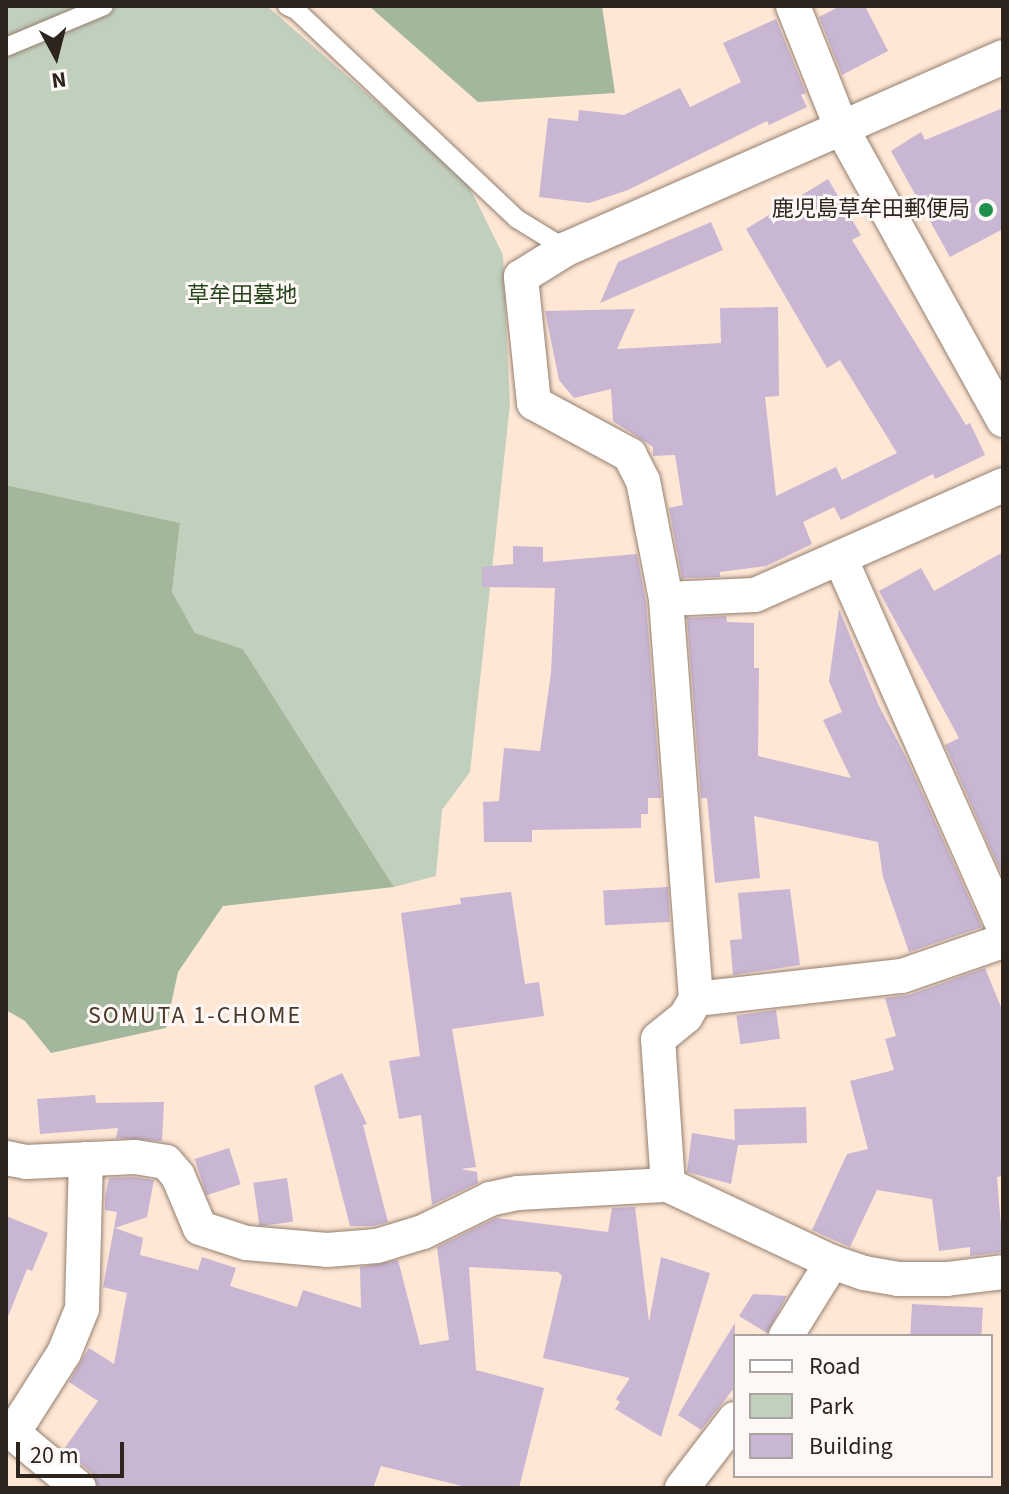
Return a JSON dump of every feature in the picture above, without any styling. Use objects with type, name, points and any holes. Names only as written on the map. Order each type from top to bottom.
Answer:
[{"type":"street","points":[[793,6],[842,129],[1003,420]]},
{"type":"street","points":[[668,1185],[658,1039],[686,1016],[696,999],[666,599],[643,481],[630,455],[534,403],[521,277],[566,249],[1003,57]]},
{"type":"street","points":[[666,599],[755,595],[841,560],[1003,485]]},
{"type":"street","points":[[841,560],[1003,926]]},
{"type":"street","points":[[696,999],[902,976],[1003,941]]},
{"type":"street","points":[[6,1158],[26,1162],[135,1157],[166,1162],[178,1176],[200,1228],[246,1243],[327,1250],[400,1240],[463,1210],[518,1193],[668,1185],[832,1262],[898,1279],[947,1279],[1003,1272]]},
{"type":"street","points":[[79,1488],[10,1437],[64,1353],[82,1309],[86,1159]]},
{"type":"street","points":[[787,1334],[832,1262]]},
{"type":"street","points":[[682,1488],[733,1422]]},
{"type":"lane","points":[[6,47],[104,6]]},
{"type":"lane","points":[[287,6],[296,10],[517,219],[566,249]]},
{"type":"green space","name":"草牟田墓地","points":[[6,6],[267,6],[466,180],[503,255],[510,404],[470,772],[442,810],[436,876],[394,887],[243,649],[195,633],[172,592],[180,523],[6,485]]},
{"type":"green space","points":[[369,6],[602,6],[615,93],[478,102]]},
{"type":"green space","points":[[6,485],[180,523],[172,592],[195,633],[243,649],[394,887],[223,906],[178,972],[166,1028],[51,1053],[25,1021],[6,1010]]},
{"type":"building","points":[[840,6],[865,6],[888,51],[842,75],[819,17]]},
{"type":"building","points":[[776,19],[806,93],[801,95],[807,107],[769,125],[767,121],[628,190],[589,203],[539,197],[548,118],[578,121],[579,110],[624,115],[680,88],[690,107],[741,82],[723,43]]},
{"type":"building","points":[[1003,108],[1003,229],[950,257],[891,151],[921,132],[925,140]]},
{"type":"building","points":[[828,179],[861,235],[852,240],[966,425],[970,423],[985,455],[935,479],[933,474],[841,520],[834,507],[803,522],[812,544],[766,566],[720,572],[720,577],[682,578],[669,508],[683,505],[675,455],[653,456],[653,447],[613,421],[611,389],[574,398],[559,380],[545,311],[635,309],[617,349],[721,343],[720,308],[778,307],[779,396],[765,397],[776,496],[836,467],[842,480],[897,453],[840,360],[827,368],[746,229]]},
{"type":"building","points":[[711,222],[723,250],[600,303],[618,262]]},
{"type":"building","points":[[513,546],[543,547],[543,562],[637,554],[646,602],[661,798],[648,798],[648,814],[641,814],[641,828],[532,830],[532,842],[484,842],[483,802],[499,801],[504,748],[540,751],[551,673],[555,588],[482,587],[482,567],[513,564]]},
{"type":"building","points":[[1003,552],[1003,877],[945,745],[959,738],[879,591],[921,568],[934,591]]},
{"type":"building","points":[[839,609],[879,706],[908,761],[982,927],[909,952],[883,877],[878,842],[754,816],[760,878],[715,883],[707,798],[701,798],[687,618],[726,616],[727,622],[754,623],[754,668],[759,668],[758,756],[851,778],[823,720],[842,712],[829,681]]},
{"type":"building","points":[[668,887],[670,922],[605,925],[603,890]]},
{"type":"building","points":[[790,889],[800,965],[733,975],[730,940],[742,939],[738,893]]},
{"type":"building","points":[[511,892],[525,984],[539,982],[544,1016],[452,1029],[476,1167],[461,1169],[477,1172],[478,1183],[432,1205],[421,1115],[399,1119],[389,1061],[420,1056],[401,913],[461,904],[460,898]]},
{"type":"building","points":[[985,968],[1003,1012],[1003,1176],[997,1177],[1003,1252],[970,1256],[970,1247],[939,1251],[932,1199],[877,1190],[850,1247],[812,1230],[847,1154],[868,1149],[850,1081],[894,1070],[885,1039],[896,1036],[885,998],[909,995]]},
{"type":"building","points":[[776,1010],[780,1039],[740,1044],[736,1016]]},
{"type":"building","points":[[342,1073],[367,1124],[363,1125],[388,1222],[373,1226],[350,1226],[314,1086]]},
{"type":"building","points":[[95,1095],[96,1103],[164,1102],[162,1141],[116,1138],[118,1128],[40,1134],[37,1099]]},
{"type":"building","points":[[806,1107],[807,1143],[738,1145],[731,1184],[687,1172],[692,1133],[735,1140],[734,1109]]},
{"type":"building","points":[[229,1148],[241,1184],[207,1195],[195,1159]]},
{"type":"building","points":[[109,1178],[154,1180],[147,1217],[115,1228],[143,1238],[140,1255],[198,1270],[202,1257],[236,1268],[230,1286],[297,1307],[303,1290],[361,1308],[360,1267],[398,1260],[420,1345],[449,1340],[437,1247],[496,1218],[608,1232],[612,1208],[635,1207],[649,1322],[661,1257],[710,1273],[661,1437],[615,1409],[620,1402],[616,1399],[630,1378],[543,1358],[562,1276],[558,1272],[469,1267],[476,1370],[544,1388],[519,1488],[470,1488],[381,1466],[373,1488],[98,1488],[92,1473],[64,1449],[98,1401],[69,1382],[89,1348],[114,1364],[127,1293],[103,1287],[117,1212],[105,1210],[105,1197]]},
{"type":"building","points":[[287,1178],[293,1222],[259,1226],[253,1183]]},
{"type":"building","points":[[6,1216],[48,1233],[32,1271],[27,1269],[7,1319]]},
{"type":"building","points":[[753,1294],[787,1296],[767,1333],[739,1316]]},
{"type":"building","points":[[912,1304],[983,1308],[982,1334],[910,1334]]},
{"type":"building","points":[[735,1323],[733,1390],[701,1430],[678,1415]]},
{"type":"place","name":"鹿児島草牟田郵便局","points":[[986,210]]},
{"type":"district","name":"SOMUTA 1-CHOME","points":[[195,1016]]}]
